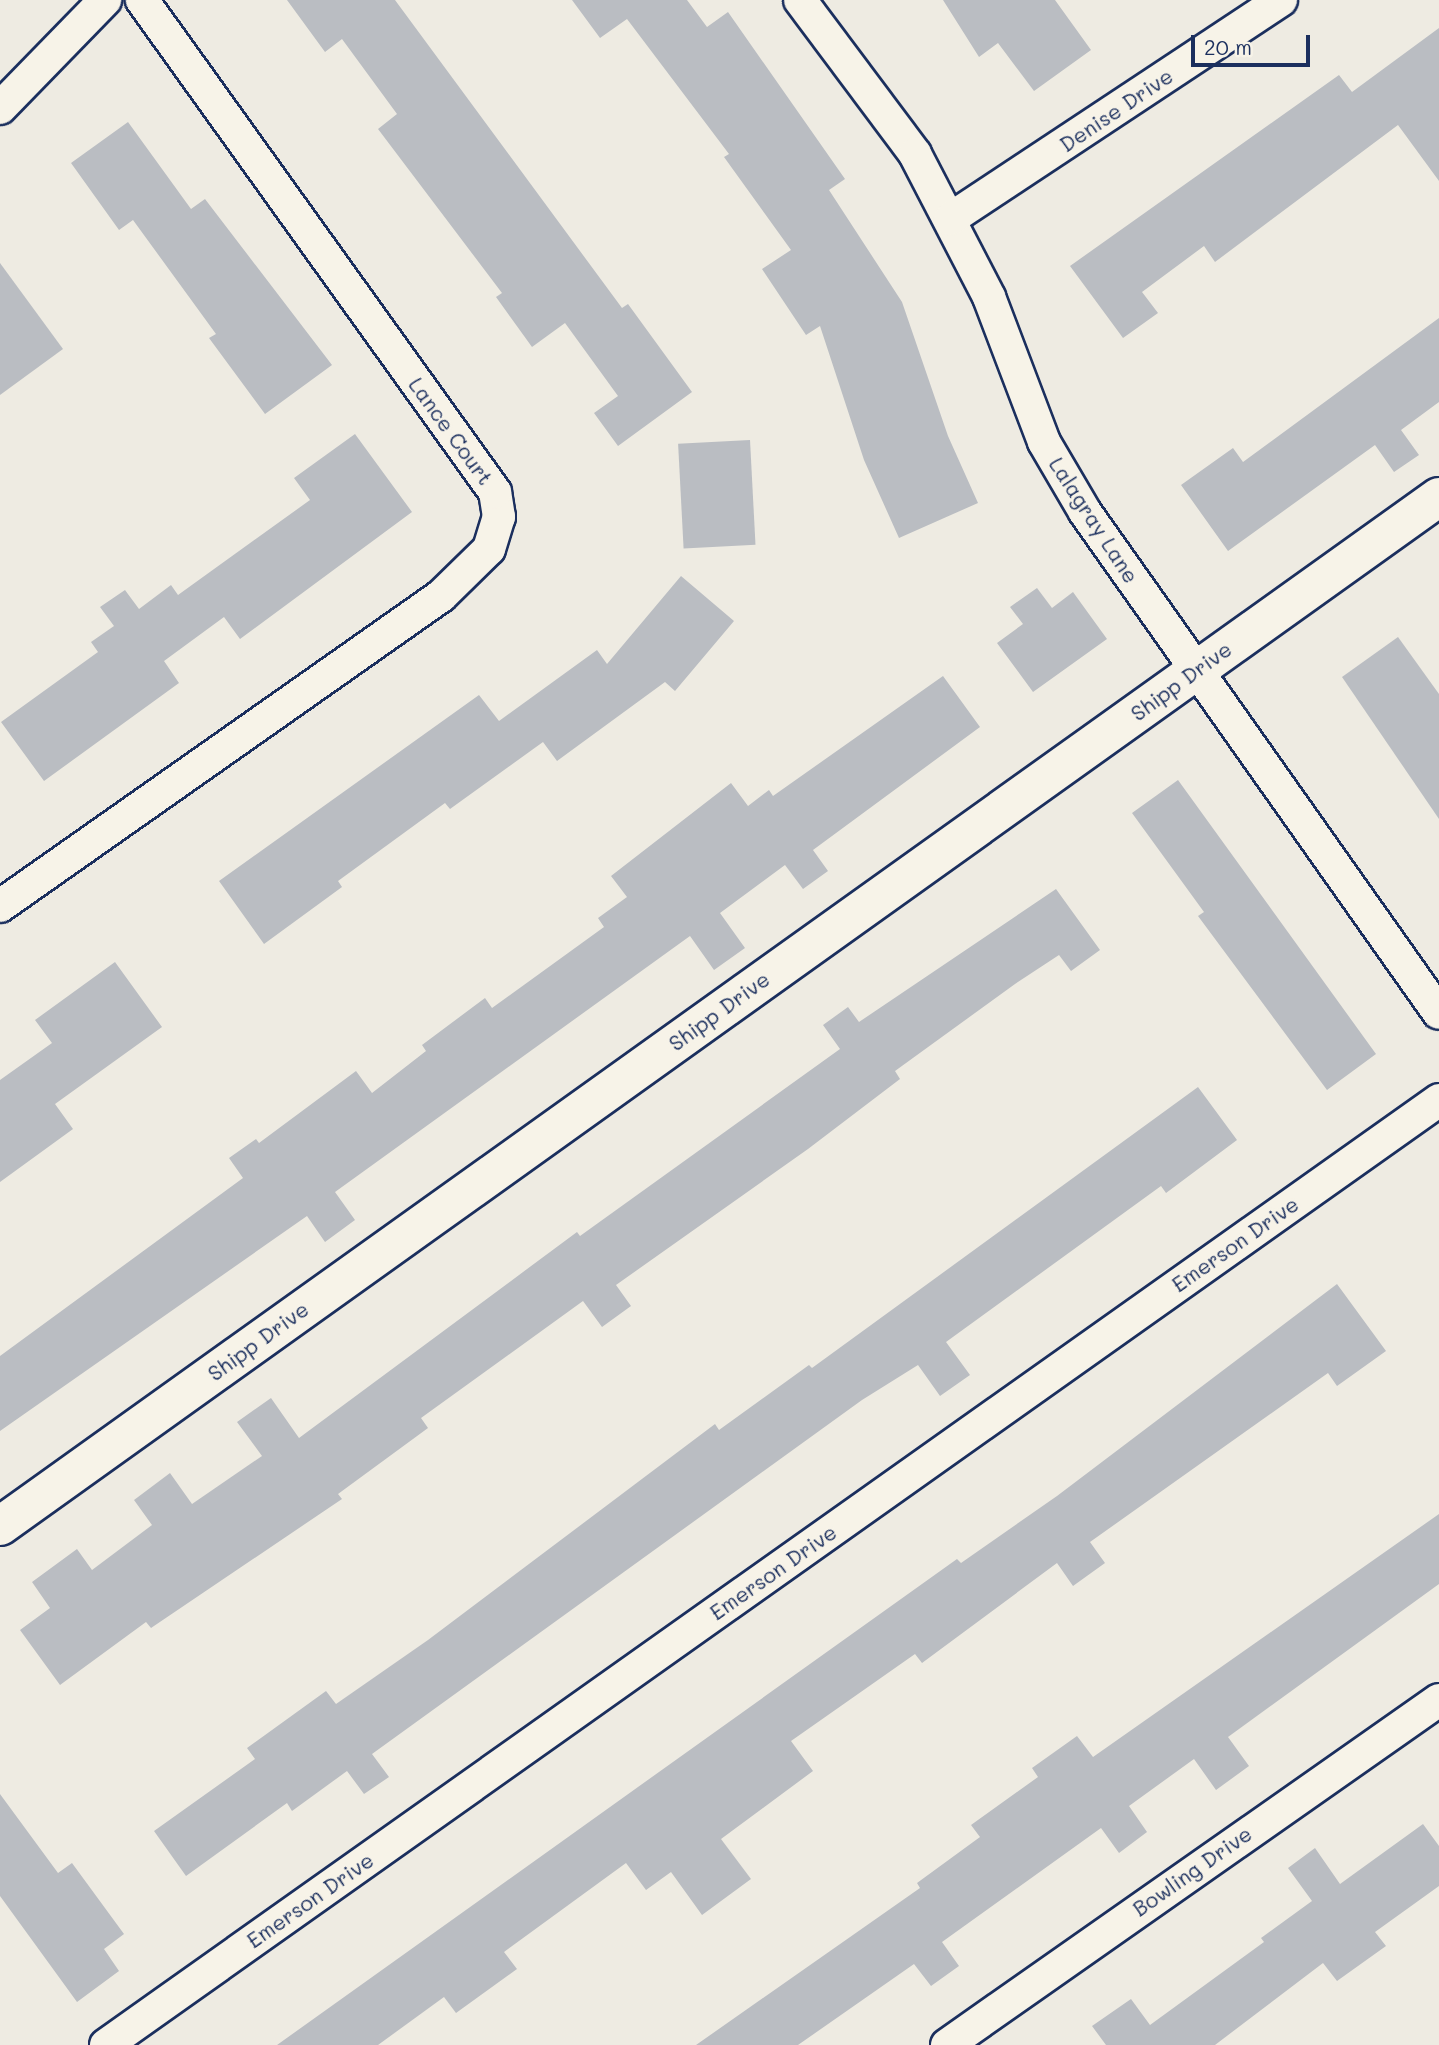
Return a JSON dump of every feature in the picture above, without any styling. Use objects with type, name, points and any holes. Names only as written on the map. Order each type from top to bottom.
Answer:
[{"type":"street","points":[[0,108],[105,0]]},
{"type":"street","name":"Lance Court","points":[[0,906],[441,596],[489,549],[499,517],[495,492],[142,0]]},
{"type":"street","name":"Lalagray Lane","points":[[800,0],[915,154],[989,297],[1044,442],[1085,512],[1439,1013]]},
{"type":"street","name":"Denise Drive","points":[[950,219],[1281,0]]},
{"type":"street","name":"Shipp Drive","points":[[0,1526],[1439,497]]},
{"type":"street","name":"Emerson Drive","points":[[106,2045],[1439,1100]]},
{"type":"street","name":"Bowling Drive","points":[[947,2045],[1439,1700]]},
{"type":"building","points":[[287,0],[395,0],[622,308],[628,304],[692,392],[618,446],[594,413],[618,396],[565,323],[532,347],[496,297],[502,293],[378,129],[397,114],[342,39],[325,52]]},
{"type":"building","points":[[572,0],[687,0],[707,27],[728,12],[845,179],[829,190],[902,302],[948,436],[978,503],[899,538],[864,460],[820,326],[806,335],[762,269],[791,250],[724,157],[729,154],[627,19],[600,38]]},
{"type":"building","points":[[943,0],[1055,0],[1091,50],[1034,91],[998,43],[979,57]]},
{"type":"building","points":[[1439,28],[1439,181],[1398,125],[1215,262],[1204,246],[1142,292],[1158,313],[1123,338],[1070,266],[1339,75],[1352,92]]},
{"type":"building","points":[[128,122],[191,209],[205,199],[332,365],[265,414],[209,338],[216,334],[133,220],[119,230],[71,163]]},
{"type":"building","points":[[0,263],[63,349],[0,395]]},
{"type":"building","points":[[1439,318],[1439,402],[1401,430],[1419,455],[1394,472],[1375,445],[1228,551],[1181,485],[1233,448],[1243,462]]},
{"type":"building","points":[[355,434],[412,512],[240,639],[224,617],[164,661],[179,683],[44,781],[1,722],[98,652],[91,642],[114,626],[100,607],[125,590],[139,609],[171,585],[178,595],[310,500],[294,478]]},
{"type":"building","points":[[750,440],[755,545],[684,549],[678,444]]},
{"type":"building","points":[[681,576],[734,621],[675,691],[665,682],[557,761],[543,742],[450,809],[445,803],[338,881],[342,887],[264,944],[219,881],[479,695],[499,721],[597,650],[607,664]]},
{"type":"building","points":[[1037,588],[1052,608],[1073,592],[1107,639],[1033,692],[997,643],[1023,624],[1010,607]]},
{"type":"building","points":[[1398,637],[1439,694],[1439,819],[1342,677]]},
{"type":"building","points":[[943,676],[980,727],[813,850],[828,871],[803,889],[785,865],[720,913],[745,948],[714,970],[690,936],[335,1192],[355,1220],[325,1242],[307,1216],[0,1431],[0,1356],[243,1178],[229,1158],[256,1139],[259,1143],[356,1071],[372,1093],[426,1051],[422,1045],[485,998],[492,1008],[604,927],[598,918],[627,897],[611,876],[731,783],[748,806],[769,790],[773,796]]},
{"type":"building","points":[[1178,780],[1376,1054],[1327,1090],[1198,916],[1204,912],[1132,813]]},
{"type":"building","points":[[1056,889],[1100,950],[1071,971],[1059,955],[1015,984],[895,1071],[900,1079],[808,1149],[616,1285],[631,1306],[602,1327],[583,1301],[421,1418],[428,1428],[338,1494],[342,1499],[151,1628],[146,1622],[60,1685],[20,1630],[50,1608],[32,1582],[77,1549],[92,1570],[152,1525],[134,1500],[170,1473],[192,1504],[262,1456],[237,1422],[271,1398],[299,1438],[577,1232],[580,1236],[840,1049],[823,1025],[848,1007],[859,1022]]},
{"type":"building","points":[[115,962],[162,1027],[55,1104],[73,1129],[0,1182],[0,1080],[52,1043],[35,1020]]},
{"type":"building","points":[[1198,1087],[1237,1140],[1166,1193],[1161,1186],[946,1342],[970,1375],[940,1396],[918,1365],[862,1400],[372,1754],[389,1777],[364,1794],[347,1771],[292,1811],[287,1803],[186,1876],[154,1831],[255,1759],[247,1748],[326,1691],[336,1704],[428,1640],[715,1424],[719,1430],[809,1365],[812,1368]]},
{"type":"building","points":[[1337,1284],[1386,1351],[1337,1386],[1328,1373],[1090,1542],[1105,1563],[1073,1586],[1057,1563],[922,1663],[915,1654],[791,1741],[813,1771],[721,1839],[751,1879],[702,1915],[671,1872],[646,1890],[626,1863],[504,1952],[517,1969],[456,2013],[444,1997],[378,2045],[277,2045],[957,1559],[961,1563],[1057,1496]]},
{"type":"building","points":[[1439,1514],[1439,1584],[1228,1737],[1249,1766],[1216,1790],[1194,1759],[1129,1806],[1147,1832],[1119,1853],[1101,1828],[942,1942],[959,1966],[931,1986],[914,1964],[798,2045],[696,2045],[920,1888],[917,1883],[980,1837],[971,1825],[1038,1777],[1032,1768],[1077,1736],[1093,1757]]},
{"type":"building","points":[[0,1794],[58,1873],[72,1863],[124,1934],[104,1949],[119,1971],[77,2002],[0,1896]]},
{"type":"building","points":[[1423,1824],[1439,1846],[1439,1886],[1375,1932],[1386,1946],[1337,1981],[1323,1963],[1215,2045],[1106,2045],[1092,2026],[1131,1999],[1150,2025],[1264,1942],[1261,1938],[1312,1901],[1288,1868],[1315,1848],[1340,1884]]}]
